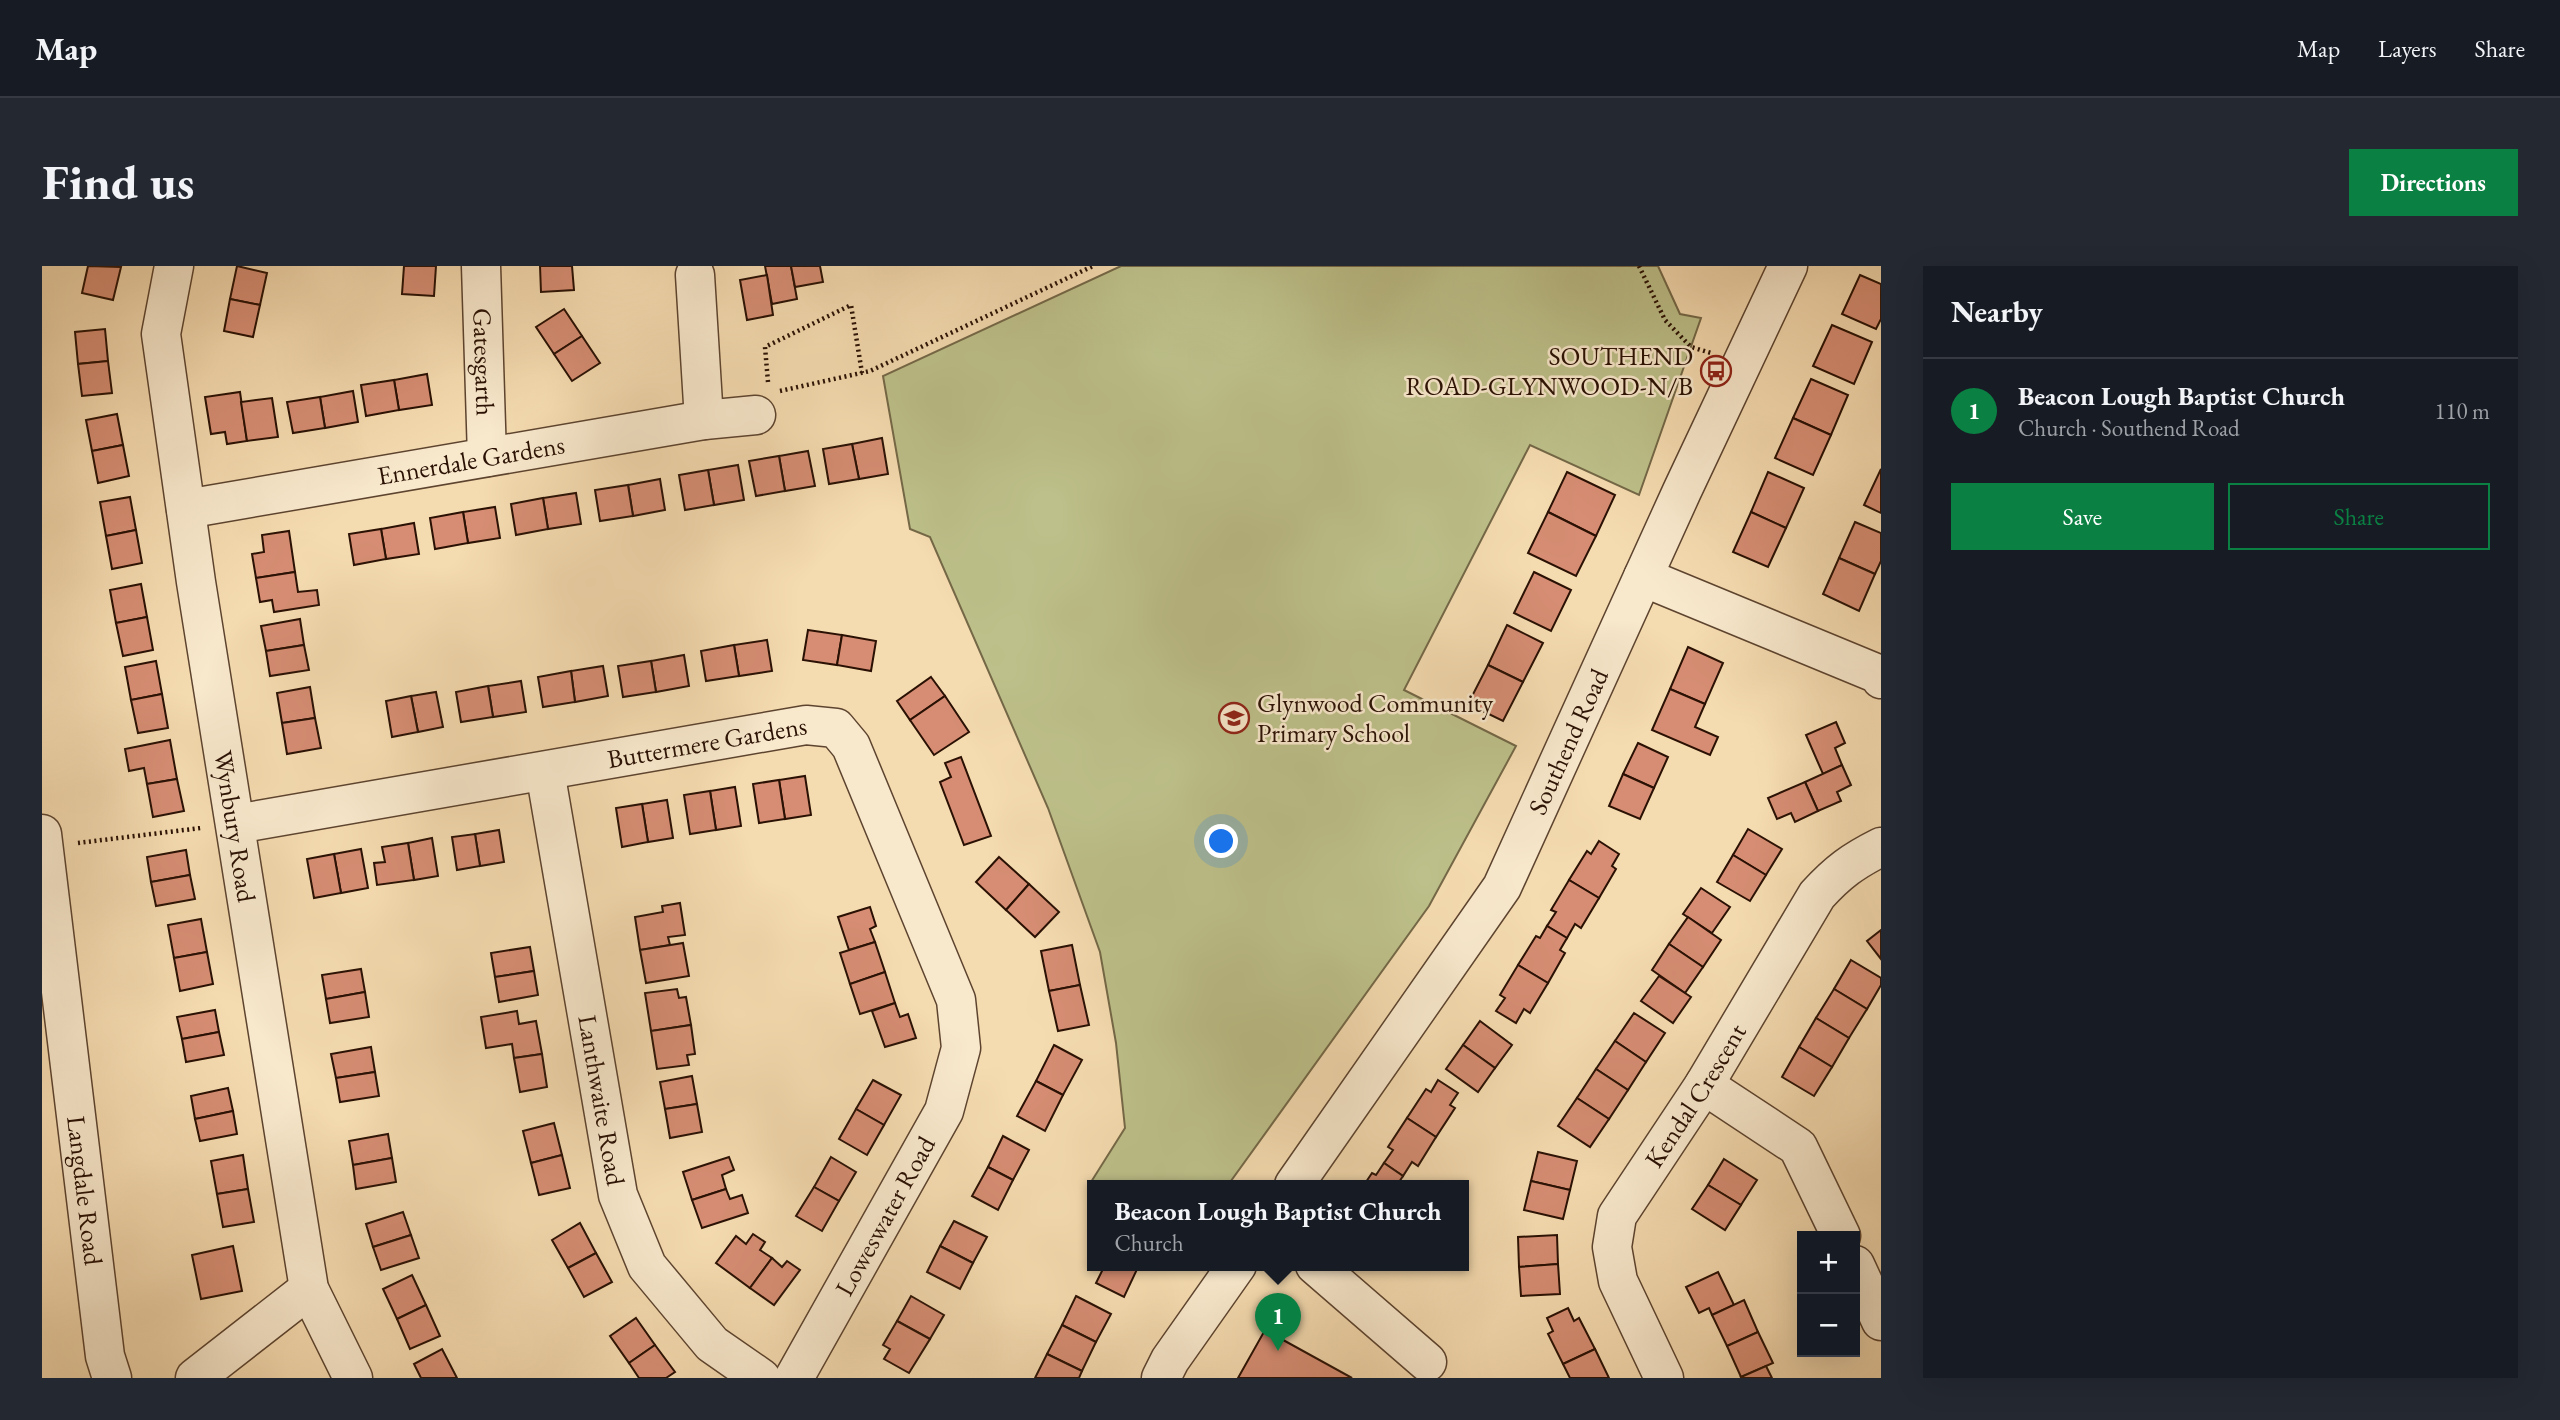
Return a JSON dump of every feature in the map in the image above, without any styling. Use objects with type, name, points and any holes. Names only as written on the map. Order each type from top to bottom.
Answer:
[{"type":"street","name":"Wynbury Road","points":[[174,266],[160,334],[309,1289],[353,1378]]},
{"type":"street","name":"Gatesgarth","points":[[481,266],[486,457]]},
{"type":"street","name":"Southend Road","points":[[1297,1180],[1502,887],[1788,266]]},
{"type":"street","points":[[695,275],[704,420]]},
{"type":"street","name":"Ennerdale Gardens","points":[[186,509],[704,420],[756,415]]},
{"type":"street","points":[[1643,577],[1880,674]]},
{"type":"street","name":"Buttermere Gardens","points":[[236,824],[806,725],[836,728],[852,746],[956,1000],[961,1048]]},
{"type":"street","name":"Lanthwaite Road","points":[[545,771],[618,1195],[647,1266],[712,1344],[761,1378]]},
{"type":"street","name":"Langdale Road","points":[[43,841],[105,1356],[111,1378]]},
{"type":"street","name":"Kendal Crescent","points":[[1664,1378],[1618,1281],[1612,1247],[1617,1216],[1704,1085],[1817,895],[1850,863],[1881,847]]},
{"type":"street","name":"Loweswater Road","points":[[794,1378],[944,1111],[961,1048]]},
{"type":"street","points":[[1704,1085],[1798,1147],[1839,1231]]},
{"type":"street","points":[[1161,1378],[1170,1360],[1233,1271]]},
{"type":"street","points":[[1322,1271],[1427,1362]]},
{"type":"street","points":[[1860,1276],[1881,1321]]},
{"type":"street","points":[[195,1378],[309,1289]]},
{"type":"path","points":[[862,373],[851,304],[765,347],[769,394],[862,373],[1093,266]]},
{"type":"path","points":[[1639,266],[1665,320],[1691,347],[1743,362]]},
{"type":"path","points":[[43,841],[236,824]]},
{"type":"green space","name":"Glynwood Community Primary School","points":[[1121,266],[1658,266],[1680,314],[1701,318],[1639,495],[1530,445],[1404,690],[1516,746],[1429,906],[1232,1180],[1092,1180],[1125,1128],[1116,1043],[1100,952],[1048,808],[930,537],[910,529],[883,376]]},
{"type":"building","points":[[88,266],[121,267],[113,300],[82,293]]},
{"type":"building","points":[[237,266],[267,273],[260,305],[230,299]]},
{"type":"building","points":[[404,266],[436,266],[434,296],[402,294]]},
{"type":"building","points":[[540,266],[572,266],[574,290],[541,292]]},
{"type":"building","points":[[765,266],[791,266],[797,299],[772,304]]},
{"type":"building","points":[[791,266],[820,266],[823,282],[795,287]]},
{"type":"building","points":[[767,275],[773,315],[747,320],[740,280]]},
{"type":"building","points":[[1860,275],[1881,284],[1881,319],[1876,329],[1842,314]]},
{"type":"building","points":[[230,299],[260,305],[253,337],[224,331]]},
{"type":"building","points":[[564,309],[582,336],[554,354],[536,327]]},
{"type":"building","points":[[1832,325],[1872,342],[1854,384],[1813,366]]},
{"type":"building","points":[[105,329],[108,361],[78,364],[75,332]]},
{"type":"building","points":[[582,336],[600,363],[572,381],[554,354]]},
{"type":"building","points":[[108,361],[112,393],[82,396],[78,364]]},
{"type":"building","points":[[427,374],[432,405],[399,410],[394,380]]},
{"type":"building","points":[[1811,379],[1848,395],[1831,435],[1793,418]]},
{"type":"building","points":[[394,380],[399,410],[366,416],[361,385]]},
{"type":"building","points":[[353,391],[358,422],[325,428],[320,397]]},
{"type":"building","points":[[240,392],[247,441],[227,444],[225,432],[211,434],[205,397]]},
{"type":"building","points":[[320,397],[325,428],[293,433],[287,402]]},
{"type":"building","points":[[272,398],[278,437],[247,441],[241,402]]},
{"type":"building","points":[[117,414],[123,445],[92,451],[86,420]]},
{"type":"building","points":[[1793,418],[1831,435],[1813,475],[1775,458]]},
{"type":"building","points":[[882,438],[888,474],[859,479],[852,444]]},
{"type":"building","points":[[852,444],[859,479],[829,484],[823,449]]},
{"type":"building","points":[[123,445],[129,476],[98,483],[92,451]]},
{"type":"building","points":[[808,451],[815,486],[785,491],[779,456]]},
{"type":"building","points":[[779,456],[785,491],[756,496],[749,461]]},
{"type":"building","points":[[738,465],[744,500],[714,505],[708,470]]},
{"type":"building","points":[[1881,469],[1881,513],[1864,505]]},
{"type":"building","points":[[708,470],[714,505],[685,510],[679,475]]},
{"type":"building","points":[[1567,472],[1615,495],[1596,536],[1548,512]]},
{"type":"building","points":[[1768,472],[1804,488],[1786,528],[1751,512]]},
{"type":"building","points":[[660,479],[665,510],[633,516],[628,485]]},
{"type":"building","points":[[628,485],[633,516],[600,521],[595,490]]},
{"type":"building","points":[[576,493],[581,524],[548,529],[543,498]]},
{"type":"building","points":[[130,497],[136,530],[106,536],[100,502]]},
{"type":"building","points":[[543,498],[548,529],[516,535],[511,504]]},
{"type":"building","points":[[495,507],[500,538],[468,543],[463,512]]},
{"type":"building","points":[[463,512],[468,543],[435,549],[430,518]]},
{"type":"building","points":[[1548,512],[1596,536],[1576,576],[1528,553]]},
{"type":"building","points":[[1751,512],[1786,528],[1768,567],[1733,552]]},
{"type":"building","points":[[1855,522],[1881,533],[1881,561],[1875,574],[1839,558]]},
{"type":"building","points":[[414,523],[419,554],[386,559],[381,529]]},
{"type":"building","points":[[381,529],[386,559],[354,565],[349,534]]},
{"type":"building","points":[[136,530],[142,563],[112,569],[106,536]]},
{"type":"building","points":[[289,531],[295,572],[256,578],[252,554],[264,552],[262,535]]},
{"type":"building","points":[[1839,558],[1875,574],[1859,611],[1823,594]]},
{"type":"building","points":[[295,572],[298,592],[317,590],[319,605],[274,612],[272,600],[260,602],[256,578]]},
{"type":"building","points":[[1534,572],[1571,590],[1551,631],[1514,613]]},
{"type":"building","points":[[141,584],[147,617],[116,623],[110,590]]},
{"type":"building","points":[[147,617],[153,650],[123,656],[116,623]]},
{"type":"building","points":[[300,619],[304,645],[266,651],[261,626]]},
{"type":"building","points":[[1507,625],[1543,643],[1523,682],[1488,665]]},
{"type":"building","points":[[808,630],[842,635],[837,665],[803,660]]},
{"type":"building","points":[[842,635],[876,641],[871,671],[837,665]]},
{"type":"building","points":[[767,640],[772,671],[739,676],[734,645]]},
{"type":"building","points":[[304,645],[309,670],[270,676],[266,651]]},
{"type":"building","points":[[734,645],[739,676],[706,681],[701,651]]},
{"type":"building","points":[[1688,647],[1723,663],[1705,704],[1670,689]]},
{"type":"building","points":[[684,655],[689,686],[656,692],[651,661]]},
{"type":"building","points":[[156,661],[162,694],[131,700],[125,667]]},
{"type":"building","points":[[651,661],[656,692],[623,697],[618,666]]},
{"type":"building","points":[[1488,665],[1523,682],[1503,721],[1468,704]]},
{"type":"building","points":[[603,666],[608,696],[575,702],[571,671]]},
{"type":"building","points":[[571,671],[575,702],[543,707],[538,677]]},
{"type":"building","points":[[931,677],[945,696],[910,720],[897,701]]},
{"type":"building","points":[[521,681],[526,712],[493,717],[488,686]]},
{"type":"building","points":[[488,686],[493,717],[461,722],[456,692]]},
{"type":"building","points":[[310,687],[315,718],[282,723],[277,693]]},
{"type":"building","points":[[1670,689],[1705,704],[1695,727],[1718,737],[1710,755],[1652,730]]},
{"type":"building","points":[[436,692],[443,727],[418,732],[411,696]]},
{"type":"building","points":[[162,694],[168,728],[138,733],[131,700]]},
{"type":"building","points":[[411,696],[418,732],[392,737],[386,701]]},
{"type":"building","points":[[945,696],[969,732],[934,755],[910,720]]},
{"type":"building","points":[[315,718],[321,748],[287,754],[282,723]]},
{"type":"building","points":[[1836,722],[1845,743],[1835,748],[1842,765],[1823,774],[1806,735]]},
{"type":"building","points":[[170,740],[177,779],[147,784],[144,768],[129,771],[125,749]]},
{"type":"building","points":[[1638,743],[1668,757],[1654,788],[1623,774]]},
{"type":"building","points":[[961,757],[991,836],[964,845],[940,782],[951,777],[945,763]]},
{"type":"building","points":[[1842,765],[1851,785],[1837,792],[1841,801],[1818,811],[1805,782]]},
{"type":"building","points":[[1623,774],[1654,788],[1640,819],[1609,806]]},
{"type":"building","points":[[805,776],[811,815],[785,819],[779,780]]},
{"type":"building","points":[[177,779],[184,811],[153,817],[147,784]]},
{"type":"building","points":[[779,780],[785,819],[759,823],[753,784]]},
{"type":"building","points":[[1805,782],[1818,811],[1795,822],[1791,813],[1777,819],[1768,798]]},
{"type":"building","points":[[735,787],[741,826],[716,830],[710,791]]},
{"type":"building","points":[[710,791],[716,830],[690,834],[684,795]]},
{"type":"building","points":[[667,800],[673,838],[648,842],[642,804]]},
{"type":"building","points":[[642,804],[648,842],[622,847],[616,808]]},
{"type":"building","points":[[1748,829],[1782,849],[1766,875],[1733,855]]},
{"type":"building","points":[[499,830],[504,862],[480,866],[475,834]]},
{"type":"building","points":[[475,834],[480,866],[457,870],[452,837]]},
{"type":"building","points":[[432,838],[438,876],[414,880],[408,843]]},
{"type":"building","points":[[1599,841],[1619,854],[1612,866],[1616,869],[1599,898],[1569,880],[1587,851],[1591,854]]},
{"type":"building","points":[[408,843],[414,880],[377,885],[374,863],[385,862],[382,847]]},
{"type":"building","points":[[361,849],[368,888],[341,893],[334,854]]},
{"type":"building","points":[[186,850],[190,875],[151,882],[147,857]]},
{"type":"building","points":[[334,854],[341,893],[314,898],[307,859]]},
{"type":"building","points":[[1733,855],[1766,875],[1750,901],[1717,882]]},
{"type":"building","points":[[999,857],[1029,884],[1006,910],[976,882]]},
{"type":"building","points":[[190,875],[195,899],[156,906],[151,882]]},
{"type":"building","points":[[1569,880],[1599,898],[1581,928],[1575,924],[1567,938],[1547,926],[1556,912],[1551,910]]},
{"type":"building","points":[[1029,884],[1059,912],[1035,937],[1006,910]]},
{"type":"building","points":[[1701,888],[1730,907],[1712,933],[1683,914]]},
{"type":"building","points":[[680,903],[685,935],[668,937],[670,945],[640,950],[635,917],[663,912],[662,906]]},
{"type":"building","points":[[870,907],[876,926],[870,929],[875,942],[849,950],[838,917]]},
{"type":"building","points":[[1688,917],[1721,940],[1703,967],[1669,944]]},
{"type":"building","points":[[201,919],[207,952],[174,958],[168,925]]},
{"type":"building","points":[[1547,926],[1567,938],[1560,950],[1565,953],[1548,983],[1518,965],[1536,936],[1540,938]]},
{"type":"building","points":[[1881,930],[1881,959],[1867,941]]},
{"type":"building","points":[[875,942],[885,972],[850,984],[840,953]]},
{"type":"building","points":[[683,943],[689,976],[646,983],[640,950]]},
{"type":"building","points":[[1669,944],[1703,967],[1685,993],[1652,970]]},
{"type":"building","points":[[1072,945],[1080,985],[1049,991],[1041,951]]},
{"type":"building","points":[[530,947],[534,971],[495,977],[491,953]]},
{"type":"building","points":[[207,952],[213,984],[180,991],[174,958]]},
{"type":"building","points":[[1851,960],[1881,978],[1881,985],[1867,1009],[1834,989]]},
{"type":"building","points":[[1518,965],[1548,983],[1530,1013],[1524,1009],[1516,1023],[1496,1011],[1505,998],[1500,995]]},
{"type":"building","points":[[361,969],[365,992],[326,999],[322,975]]},
{"type":"building","points":[[534,971],[538,995],[499,1002],[495,977]]},
{"type":"building","points":[[885,972],[895,1003],[860,1014],[850,984]]},
{"type":"building","points":[[1659,976],[1691,997],[1673,1023],[1641,1001]]},
{"type":"building","points":[[1080,985],[1089,1025],[1058,1031],[1049,991]]},
{"type":"building","points":[[677,989],[679,998],[686,997],[691,1025],[651,1031],[645,993]]},
{"type":"building","points":[[1834,989],[1867,1009],[1849,1038],[1816,1018]]},
{"type":"building","points":[[365,992],[369,1017],[330,1023],[326,999]]},
{"type":"building","points":[[895,1003],[900,1017],[908,1014],[916,1038],[885,1047],[872,1011]]},
{"type":"building","points":[[215,1010],[219,1032],[182,1039],[177,1017]]},
{"type":"building","points":[[517,1011],[519,1024],[536,1021],[542,1054],[514,1058],[512,1044],[486,1048],[481,1017]]},
{"type":"building","points":[[1634,1013],[1665,1033],[1646,1062],[1615,1041]]},
{"type":"building","points":[[1816,1018],[1849,1038],[1832,1067],[1799,1047]]},
{"type":"building","points":[[1480,1021],[1512,1045],[1495,1068],[1463,1045]]},
{"type":"building","points":[[691,1025],[695,1054],[687,1055],[689,1065],[657,1069],[651,1031]]},
{"type":"building","points":[[219,1032],[224,1055],[186,1062],[182,1039]]},
{"type":"building","points":[[1615,1041],[1646,1062],[1628,1090],[1596,1069]]},
{"type":"building","points":[[1054,1045],[1082,1060],[1063,1095],[1036,1081]]},
{"type":"building","points":[[1463,1045],[1495,1068],[1478,1092],[1446,1069]]},
{"type":"building","points":[[371,1047],[375,1072],[336,1078],[331,1054]]},
{"type":"building","points":[[1799,1047],[1832,1067],[1814,1096],[1782,1077]]},
{"type":"building","points":[[542,1054],[547,1087],[520,1092],[514,1058]]},
{"type":"building","points":[[1596,1069],[1628,1090],[1609,1119],[1577,1098]]},
{"type":"building","points":[[375,1072],[379,1096],[340,1102],[336,1078]]},
{"type":"building","points":[[692,1076],[697,1104],[665,1109],[660,1082]]},
{"type":"building","points":[[873,1080],[901,1095],[884,1125],[856,1109]]},
{"type":"building","points":[[1438,1080],[1458,1093],[1450,1105],[1455,1108],[1436,1137],[1407,1118],[1426,1089],[1431,1092]]},
{"type":"building","points":[[1036,1081],[1063,1095],[1045,1131],[1017,1116]]},
{"type":"building","points":[[228,1088],[233,1111],[195,1119],[191,1096]]},
{"type":"building","points":[[1577,1098],[1609,1119],[1590,1147],[1558,1126]]},
{"type":"building","points":[[697,1104],[702,1132],[670,1138],[665,1109]]},
{"type":"building","points":[[856,1109],[884,1125],[867,1155],[839,1139]]},
{"type":"building","points":[[233,1111],[237,1134],[200,1141],[195,1119]]},
{"type":"building","points":[[1407,1118],[1436,1137],[1418,1166],[1412,1162],[1403,1176],[1384,1163],[1393,1150],[1388,1147]]},
{"type":"building","points":[[554,1123],[562,1155],[531,1163],[523,1131]]},
{"type":"building","points":[[388,1134],[392,1158],[353,1165],[349,1141]]},
{"type":"building","points":[[1003,1136],[1029,1150],[1013,1180],[988,1167]]},
{"type":"building","points":[[1538,1152],[1577,1161],[1570,1190],[1531,1181]]},
{"type":"building","points":[[243,1155],[248,1189],[217,1194],[211,1161]]},
{"type":"building","points":[[562,1155],[570,1188],[539,1195],[531,1163]]},
{"type":"building","points":[[729,1157],[734,1170],[722,1175],[726,1189],[692,1200],[683,1172]]},
{"type":"building","points":[[831,1157],[856,1172],[839,1201],[814,1187]]},
{"type":"building","points":[[392,1158],[396,1182],[356,1189],[353,1165]]},
{"type":"building","points":[[1724,1159],[1757,1180],[1741,1205],[1708,1185]]},
{"type":"building","points":[[1384,1163],[1403,1176],[1400,1180],[1367,1180],[1372,1173],[1376,1175]]},
{"type":"building","points":[[988,1167],[1013,1180],[998,1210],[972,1196]]},
{"type":"building","points":[[1531,1181],[1570,1190],[1563,1219],[1524,1210]]},
{"type":"building","points":[[1708,1185],[1741,1205],[1725,1230],[1692,1209]]},
{"type":"building","points":[[814,1187],[839,1201],[822,1231],[796,1216]]},
{"type":"building","points":[[248,1189],[254,1222],[223,1227],[217,1194]]},
{"type":"building","points":[[726,1189],[730,1199],[742,1195],[748,1213],[702,1228],[692,1200]]},
{"type":"building","points":[[403,1212],[411,1235],[373,1247],[366,1224]]},
{"type":"building","points":[[954,1221],[987,1237],[973,1263],[940,1246]]},
{"type":"building","points":[[580,1223],[596,1253],[568,1268],[552,1240]]},
{"type":"building","points":[[753,1234],[765,1242],[760,1250],[772,1258],[750,1288],[716,1263],[736,1236],[746,1244]]},
{"type":"building","points":[[411,1235],[419,1258],[381,1270],[373,1247]]},
{"type":"building","points":[[1557,1235],[1558,1264],[1519,1267],[1518,1237]]},
{"type":"building","points":[[233,1246],[242,1291],[201,1299],[192,1255]]},
{"type":"building","points":[[940,1246],[973,1263],[960,1289],[927,1272]]},
{"type":"building","points":[[596,1253],[612,1282],[584,1297],[568,1268]]},
{"type":"building","points":[[772,1258],[782,1267],[787,1261],[800,1270],[774,1305],[750,1288]]},
{"type":"building","points":[[1558,1264],[1560,1294],[1521,1296],[1519,1267]]},
{"type":"building","points":[[1102,1271],[1136,1271],[1124,1297],[1096,1283]]},
{"type":"building","points":[[1718,1272],[1734,1305],[1712,1315],[1709,1308],[1699,1313],[1686,1287]]},
{"type":"building","points":[[412,1275],[426,1305],[397,1319],[383,1289]]},
{"type":"building","points":[[911,1296],[944,1315],[930,1339],[897,1321]]},
{"type":"building","points":[[1076,1296],[1111,1314],[1096,1342],[1062,1325]]},
{"type":"building","points":[[1744,1300],[1758,1332],[1727,1346],[1712,1315]]},
{"type":"building","points":[[426,1305],[440,1336],[410,1349],[397,1319]]},
{"type":"building","points":[[1568,1308],[1574,1321],[1579,1318],[1595,1349],[1563,1364],[1548,1334],[1553,1331],[1547,1318]]},
{"type":"building","points":[[636,1318],[655,1345],[629,1363],[610,1336]]},
{"type":"building","points":[[897,1321],[930,1339],[909,1373],[884,1359],[890,1349],[883,1345]]},
{"type":"building","points":[[1062,1325],[1096,1342],[1082,1371],[1047,1354]]},
{"type":"building","points":[[1265,1330],[1352,1378],[1238,1378]]},
{"type":"building","points":[[1758,1332],[1773,1363],[1741,1377],[1727,1346]]},
{"type":"building","points":[[655,1345],[675,1372],[666,1378],[639,1378],[629,1363]]},
{"type":"building","points":[[442,1349],[457,1378],[421,1378],[414,1364]]},
{"type":"building","points":[[1595,1349],[1609,1378],[1570,1378],[1563,1364]]},
{"type":"building","points":[[1047,1354],[1082,1371],[1079,1378],[1035,1378]]},
{"type":"building","points":[[1766,1366],[1772,1378],[1741,1377]]},
{"type":"place","name":"SOUTHEND ROAD-GLYNWOOD-N/B","points":[[1716,371]]},
{"type":"place","name":"Glynwood Community Primary School","points":[[1234,718]]},
{"type":"place","name":"Beacon Lough Baptist Church","points":[[1278,1351]]}]
